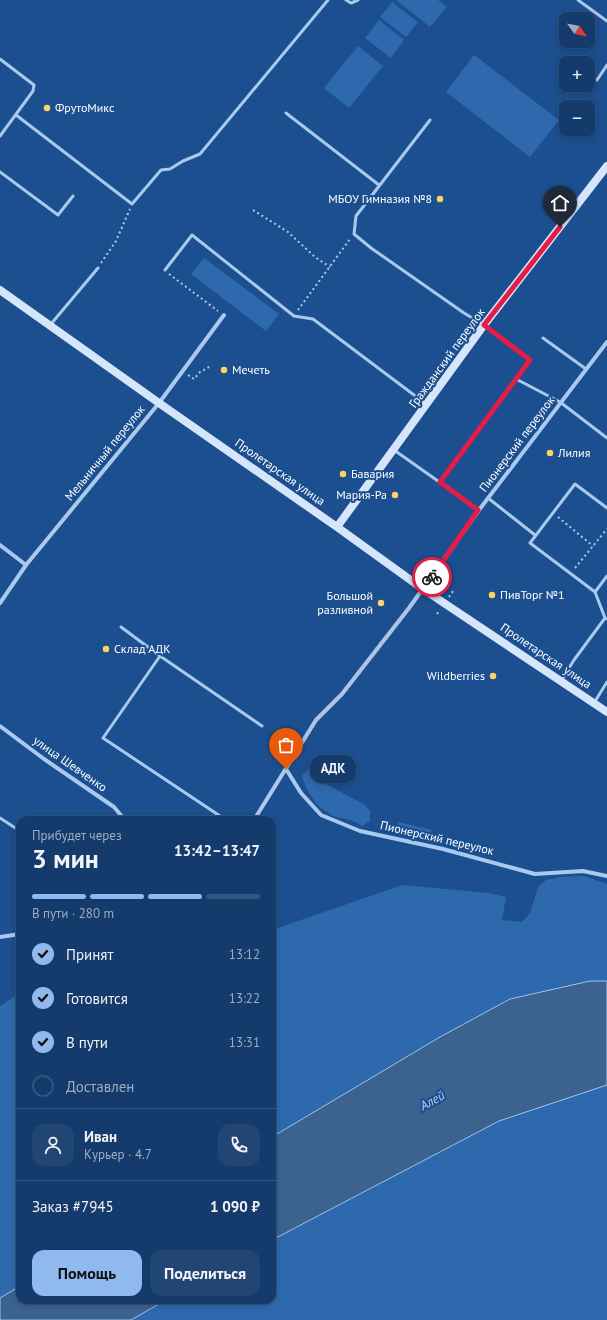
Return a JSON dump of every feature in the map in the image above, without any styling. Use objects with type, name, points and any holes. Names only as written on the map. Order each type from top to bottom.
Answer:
[{"type":"main road","name":"Гражданский переулок","points":[[337,527],[484,325],[607,166]]},
{"type":"main road","name":"Пролетарская улица","points":[[0,290],[337,527],[423,590],[561,680],[607,712]]},
{"type":"street","name":"Мельничный переулок","points":[[0,603],[26,566],[160,403],[224,315]]},
{"type":"street","name":"Пионерский переулок","points":[[257,816],[316,720],[342,694],[423,590],[478,510],[607,342]]},
{"type":"street","points":[[0,545],[26,566]]},
{"type":"street","name":"улица Шевченко","points":[[0,726],[44,759],[114,807],[122,816]]},
{"type":"street","name":"Пионерский переулок","points":[[286,769],[301,793],[321,815],[360,831],[443,849],[535,874],[583,871],[607,876]]},
{"type":"street","points":[[0,937],[16,935]]},
{"type":"lane","points":[[16,115],[132,204],[161,170],[170,169],[183,161],[200,154],[328,0]]},
{"type":"lane","points":[[346,0],[352,3],[358,0]]},
{"type":"lane","points":[[578,0],[607,21]]},
{"type":"lane","points":[[0,59],[34,86],[33,91],[0,136]]},
{"type":"lane","points":[[597,80],[607,65]]},
{"type":"lane","points":[[286,113],[379,185]]},
{"type":"lane","points":[[430,120],[356,216],[354,234],[371,248],[458,309],[484,325],[530,360],[440,482]]},
{"type":"lane","points":[[0,172],[58,215],[73,196]]},
{"type":"lane","points":[[165,270],[192,235],[294,316],[313,319],[427,405]]},
{"type":"lane","points":[[50,326],[98,268]]},
{"type":"lane","points":[[543,338],[586,369]]},
{"type":"lane","points":[[516,379],[560,402],[607,438]]},
{"type":"lane","points":[[394,450],[478,510]]},
{"type":"lane","points":[[561,680],[574,660],[606,619],[594,592],[530,543],[575,484],[607,508]]},
{"type":"lane","points":[[488,498],[535,535]]},
{"type":"lane","points":[[594,592],[607,576]]},
{"type":"lane","points":[[121,627],[160,656],[262,726]]},
{"type":"lane","points":[[160,656],[103,738],[220,816]]},
{"type":"lane","points":[[594,703],[607,682]]},
{"type":"lane","points":[[0,818],[16,828]]},
{"type":"path","points":[[98,268],[116,241],[132,204]]},
{"type":"path","points":[[253,210],[288,232],[315,257],[330,268]]},
{"type":"path","points":[[294,316],[354,234]]},
{"type":"path","points":[[165,270],[224,315]]},
{"type":"path","points":[[183,371],[194,378],[200,372],[211,366]]},
{"type":"path","points":[[553,512],[593,546]]},
{"type":"path","points":[[570,574],[607,529]]},
{"type":"shaded area","points":[[396,0],[438,0],[447,7],[430,27]]},
{"type":"shaded area","points":[[392,2],[418,22],[406,37],[380,17]]},
{"type":"shaded area","points":[[379,20],[404,40],[391,58],[365,38]]},
{"type":"shaded area","points":[[358,46],[383,66],[349,108],[324,88]]},
{"type":"shaded area","points":[[474,55],[559,120],[530,157],[446,92]]},
{"type":"shaded area","points":[[204,258],[279,314],[266,331],[191,274]]},
{"type":"shaded area","points":[[310,768],[316,772],[320,781],[365,805],[370,811],[370,821],[362,826],[356,822],[333,816],[317,805],[306,788],[302,776]]},
{"type":"shaded area","points":[[398,822],[432,830],[427,841],[398,831]]},
{"type":"shaded area","points":[[584,876],[607,884],[607,981],[590,981],[510,999],[440,1037],[276,1135],[276,929],[402,885],[489,893],[506,897],[502,920],[522,922],[530,913],[538,887],[546,880],[560,877]]},
{"type":"shaded area","points":[[16,996],[16,1288],[0,1298],[0,1006]]},
{"type":"shaded area","points":[[607,1085],[607,1320],[131,1320],[159,1304],[276,1304],[276,1238],[499,1121]]},
{"type":"water","name":"Алей","points":[[590,981],[607,981],[607,1085],[499,1121],[276,1238],[276,1135],[440,1037],[510,999]]},
{"type":"water","points":[[16,1288],[16,1304],[159,1304],[131,1320],[0,1320],[0,1298]]},
{"type":"way so far","points":[[286,769],[316,720],[342,694],[432,577]]},
{"type":"place","name":"ФрутоМикс","points":[[47,108]]},
{"type":"place","name":"МБОУ Гимназия №8","points":[[440,199]]},
{"type":"place","name":"Мечеть","points":[[224,370]]},
{"type":"place","name":"Лилия","points":[[550,453]]},
{"type":"place","name":"Бавария","points":[[343,474]]},
{"type":"place","name":"Мария-Ра","points":[[395,495]]},
{"type":"place","name":"ПивТорг №1","points":[[492,595]]},
{"type":"place","name":"Большой разливной","points":[[381,603]]},
{"type":"place","name":"Склад АДК","points":[[106,649]]},
{"type":"place","name":"Wildberries","points":[[493,676]]},
{"type":"place","name":"АДК","points":[[286,769]]},
{"type":"route","points":[[432,577],[478,510],[440,482],[530,360],[484,325],[560,227]]}]
